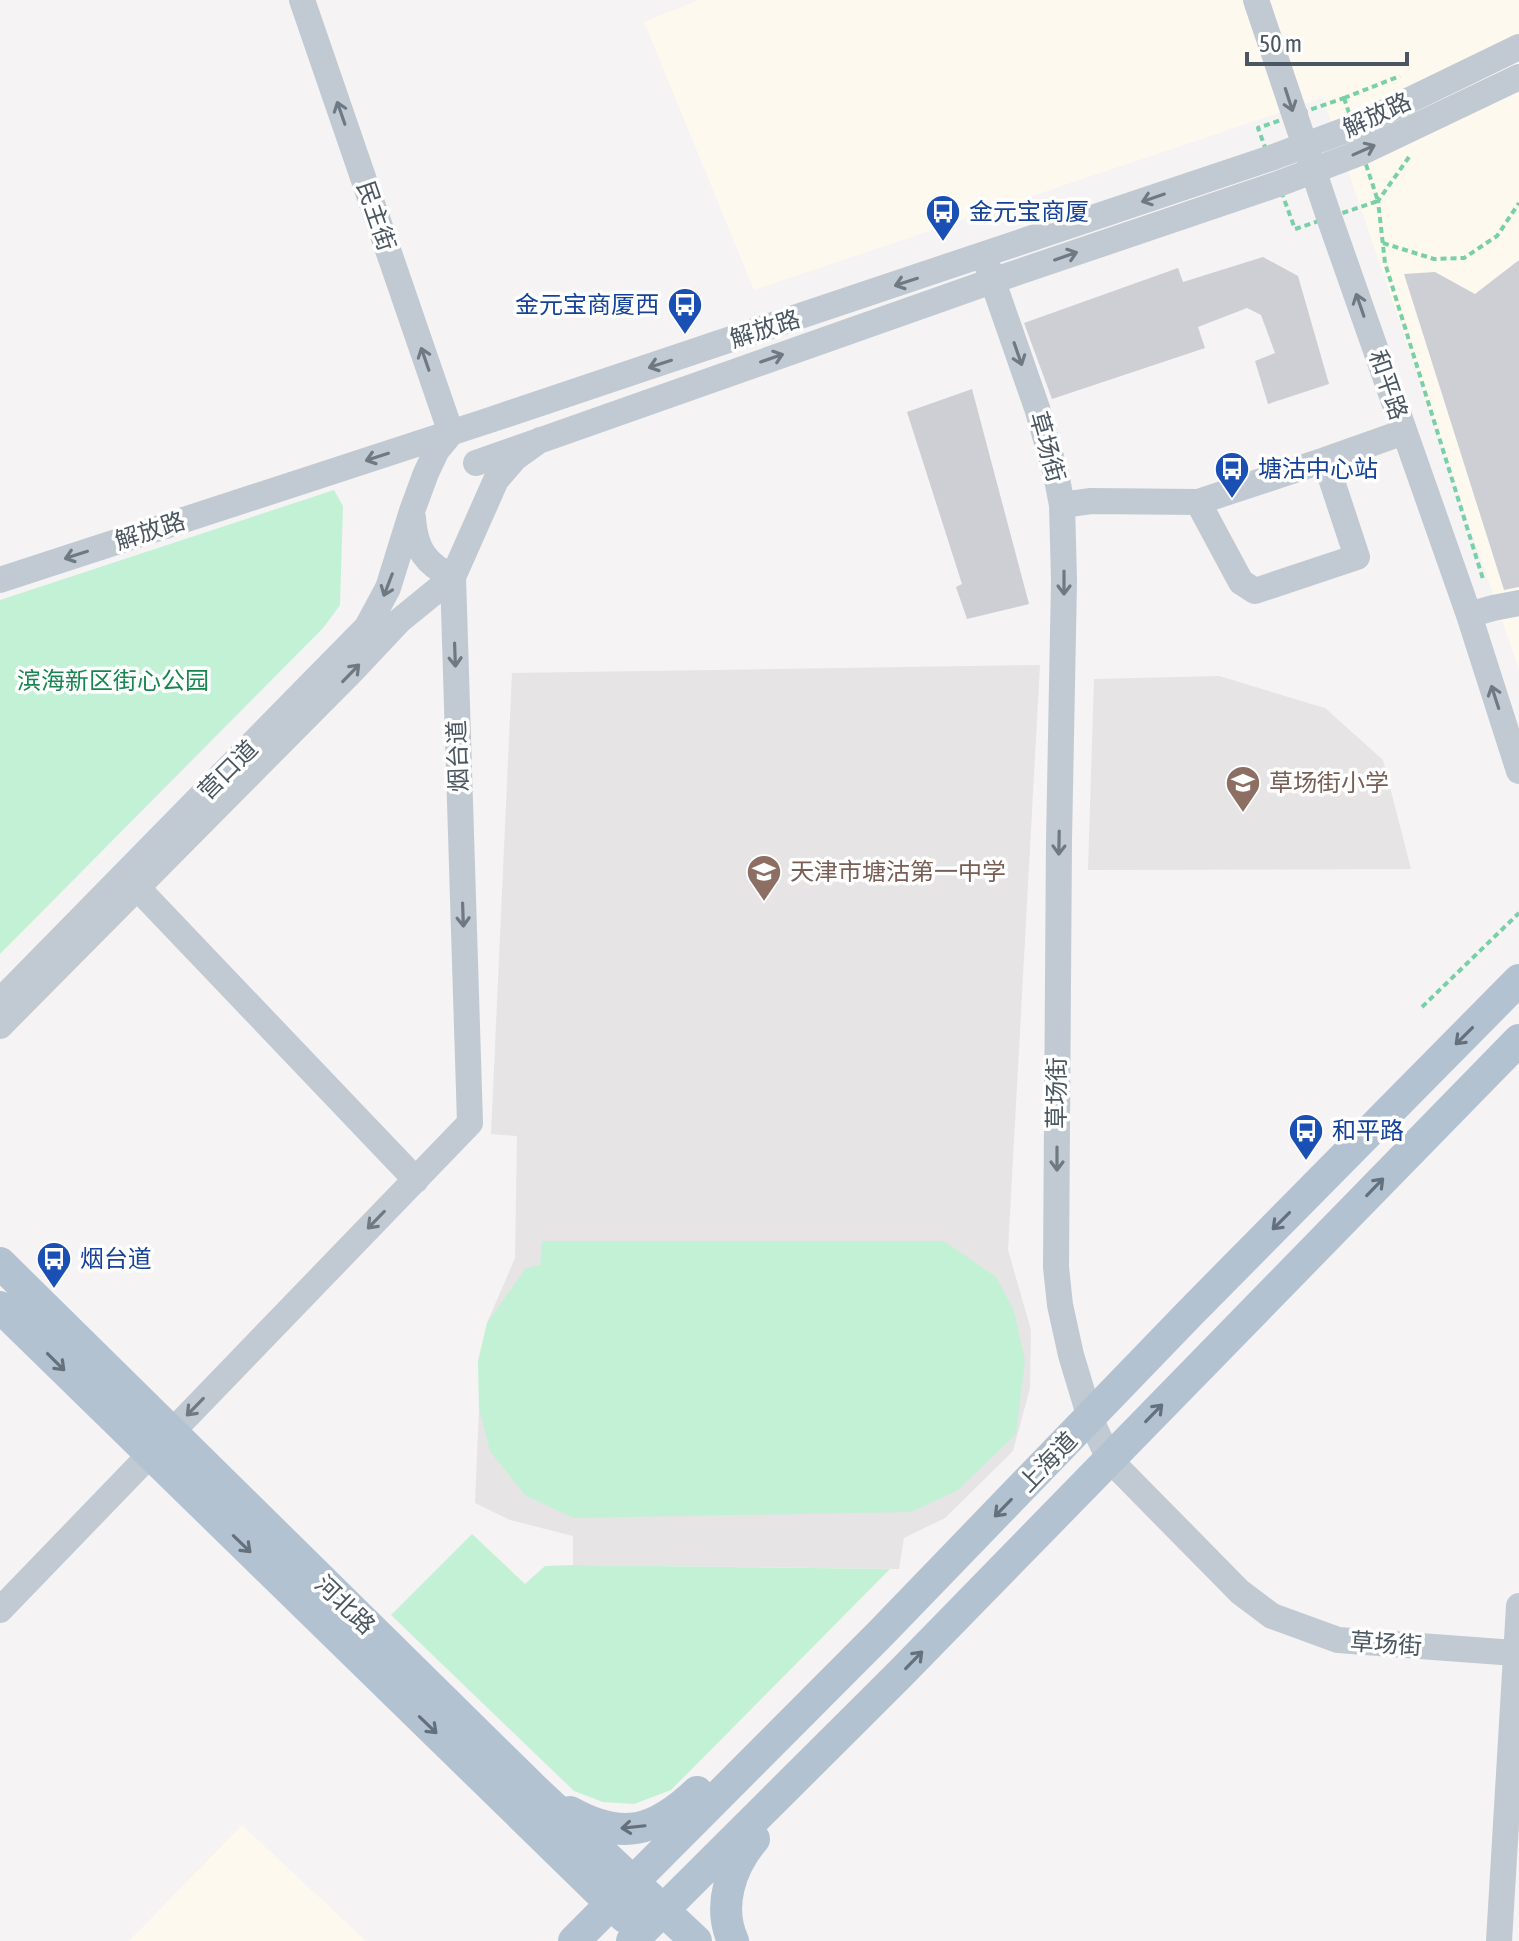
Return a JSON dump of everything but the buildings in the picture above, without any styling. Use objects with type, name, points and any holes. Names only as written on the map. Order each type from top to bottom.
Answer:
[{"type":"main road","name":"上海道","points":[[636,1911],[692,1822],[830,1685],[1191,1312],[1519,980]]},
{"type":"main road","name":"上海道","points":[[574,1941],[636,1911],[718,1856],[1519,1040]]},
{"type":"main road","name":"河北路","points":[[0,1263],[160,1444],[560,1853],[636,1911],[696,1941]]},
{"type":"main road","name":"河北路","points":[[0,1307],[160,1444],[534,1789],[636,1911]]},
{"type":"main road","points":[[534,1789],[573,1815],[595,1825],[612,1829],[648,1826],[685,1803],[756,1740],[830,1685]]},
{"type":"main road","points":[[733,1941],[726,1905],[738,1860],[827,1761],[859,1715]]},
{"type":"main road","points":[[560,1853],[572,1872],[578,1898],[566,1941]]},
{"type":"street","name":"民主街","points":[[302,0],[451,433]]},
{"type":"street","points":[[1256,0],[1303,165]]},
{"type":"street","name":"解放路","points":[[476,463],[988,268],[1226,173],[1303,165],[1354,127],[1519,47]]},
{"type":"street","name":"解放路","points":[[0,580],[451,433],[988,268],[1303,165],[1362,152],[1519,77]]},
{"type":"street","name":"和平路","points":[[1303,165],[1314,196],[1329,217],[1404,432],[1481,611],[1519,771]]},
{"type":"street","name":"草场街","points":[[988,268],[1037,408],[1062,505],[1064,581],[1056,1267],[1060,1305],[1071,1355],[1090,1418],[1109,1459],[1240,1592],[1272,1616],[1338,1640],[1515,1653]]},
{"type":"street","points":[[1062,505],[1091,501],[1198,502],[1404,432]]},
{"type":"street","points":[[451,433],[465,444],[476,463],[481,497],[472,532]]},
{"type":"street","name":"营口道","points":[[0,1026],[367,627],[388,588],[426,473],[437,450],[451,433]]},
{"type":"street","points":[[412,511],[419,549],[442,572],[453,577],[496,480],[515,458],[540,440]]},
{"type":"street","points":[[1198,502],[1241,582],[1255,591],[1357,557],[1325,460]]},
{"type":"street","name":"营口道","points":[[0,1001],[351,672],[399,621],[453,577]]},
{"type":"street","name":"烟台道","points":[[0,1610],[470,1123],[453,577]]},
{"type":"street","points":[[1481,611],[1519,603]]},
{"type":"street","points":[[131,881],[416,1180]]},
{"type":"street","points":[[1499,1941],[1519,1606]]},
{"type":"path","points":[[1378,201],[1385,263],[1481,611]]},
{"type":"path","points":[[1383,243],[1434,259],[1464,258],[1497,236],[1519,203]]},
{"type":"path","points":[[1422,1007],[1519,913]]},
{"type":"shaded area","points":[[699,0],[1519,0],[1519,670],[1323,98],[754,290],[644,22]]},
{"type":"shaded area","name":"天津市塘沽第一中学","points":[[1040,665],[1008,1250],[1031,1330],[1030,1388],[1013,1451],[945,1518],[904,1538],[899,1569],[573,1565],[573,1536],[510,1520],[475,1503],[487,1323],[515,1258],[517,1136],[491,1134],[512,673]]},
{"type":"shaded area","name":"草场街小学","points":[[1219,676],[1325,708],[1383,760],[1411,869],[1088,870],[1094,679]]},
{"type":"shaded area","points":[[242,1825],[366,1941],[129,1941]]},
{"type":"green space","name":"滨海新区街心公园","points":[[334,490],[343,506],[340,605],[324,627],[0,954],[0,600]]},
{"type":"green space","points":[[542,1241],[944,1241],[996,1277],[1014,1311],[1025,1361],[1016,1434],[958,1490],[911,1512],[573,1518],[525,1495],[490,1451],[479,1408],[478,1361],[487,1323],[526,1268],[540,1265]]},
{"type":"green space","points":[[472,1534],[525,1584],[545,1566],[890,1569],[671,1790],[634,1804],[603,1802],[574,1791],[391,1615]]},
{"type":"place","name":"金元宝商厦","points":[[943,243]]},
{"type":"place","name":"金元宝商厦西","points":[[685,336]]},
{"type":"place","name":"塘沽中心站","points":[[1232,500]]},
{"type":"place","name":"草场街小学","points":[[1243,814]]},
{"type":"place","name":"天津市塘沽第一中学","points":[[764,903]]},
{"type":"place","name":"和平路","points":[[1306,1162]]},
{"type":"place","name":"烟台道","points":[[54,1290]]}]
